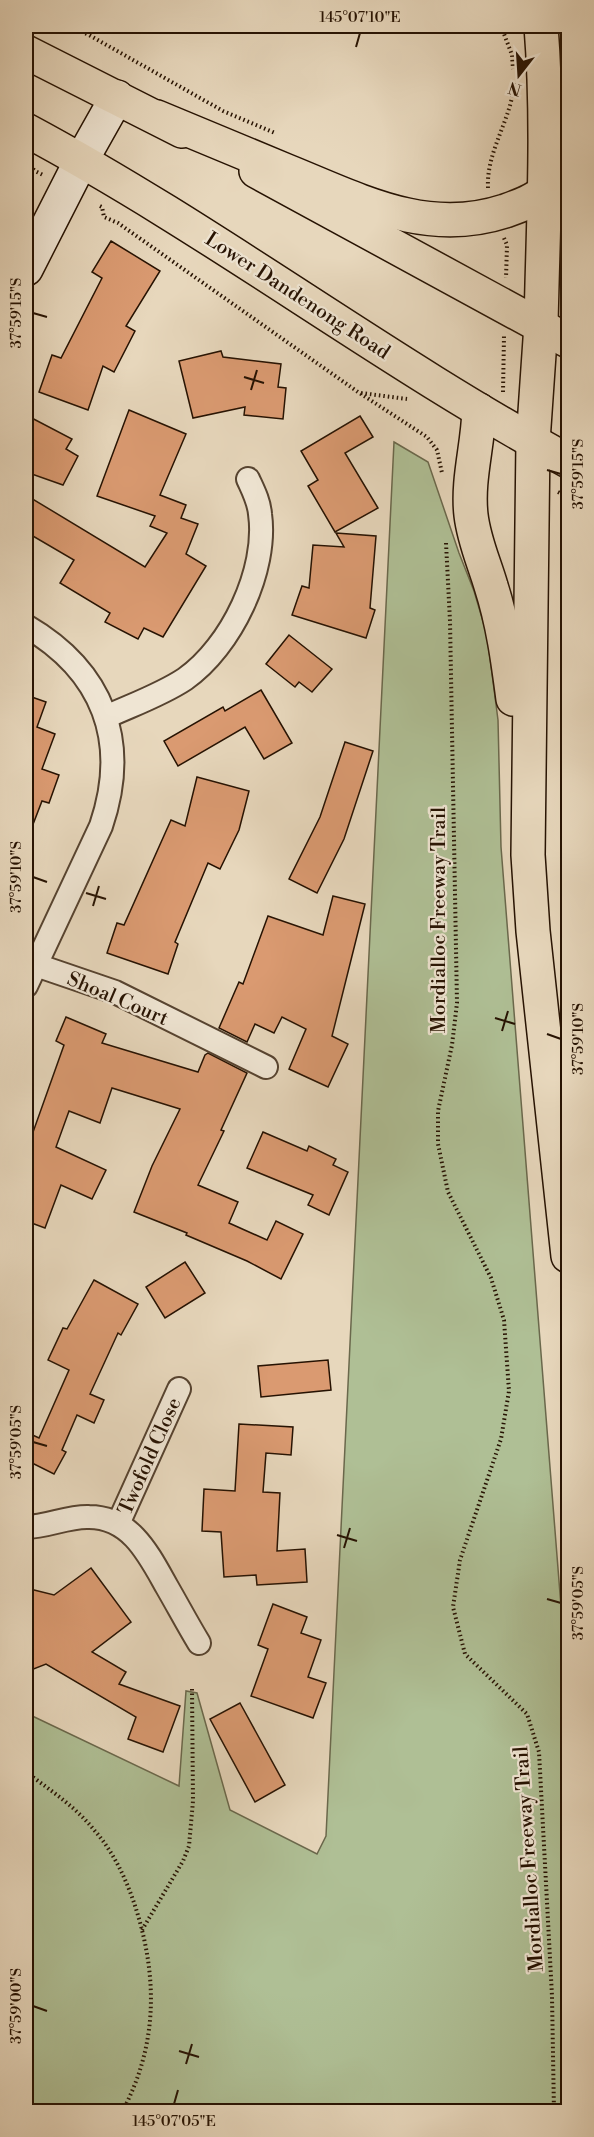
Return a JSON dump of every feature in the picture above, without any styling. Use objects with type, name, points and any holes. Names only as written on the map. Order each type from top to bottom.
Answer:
[{"type":"highway","points":[[541,26],[545,81],[545,191],[555,333],[532,441],[527,810],[533,931],[568,1256]]},
{"type":"highway","points":[[26,52],[157,117],[555,333]]},
{"type":"highway","points":[[157,117],[385,211],[414,218],[441,220],[477,218],[497,214],[529,201],[545,191]]},
{"type":"highway","name":"Lower Dandenong Road","points":[[26,130],[218,243],[490,417],[568,461]]},
{"type":"highway","points":[[490,417],[457,471],[470,494],[472,526],[491,584],[504,639],[527,810]]},
{"type":"main road","points":[[26,269],[81,161],[117,97]]},
{"type":"street","points":[[106,717],[186,678],[207,660],[235,622],[258,559],[261,533],[260,514],[248,479]]},
{"type":"street","points":[[26,626],[67,655],[84,674],[96,693],[106,717],[112,745],[110,802],[26,986]]},
{"type":"street","name":"Shoal Court","points":[[36,965],[116,992],[266,1068]]},
{"type":"street","name":"Twofold Close","points":[[118,1524],[179,1389]]},
{"type":"street","name":"Twofold Close","points":[[26,1527],[90,1516],[118,1524],[141,1542],[199,1643]]},
{"type":"path","points":[[69,26],[223,111],[264,127],[284,138]]},
{"type":"path","points":[[501,26],[512,56],[513,70]]},
{"type":"path","points":[[490,417],[505,306],[507,245],[489,195],[489,172],[510,105],[514,80]]},
{"type":"path","points":[[104,217],[118,223],[358,392],[427,437],[457,471],[442,480]]},
{"type":"path","name":"Mordialloc Freeway Trail","points":[[445,531],[450,621],[457,1003],[452,1045],[438,1111],[438,1144],[448,1192],[491,1278],[501,1309],[504,1320],[509,1391],[501,1439],[460,1560],[453,1607],[465,1654],[527,1714],[539,1752],[552,1996],[554,2112]]},
{"type":"path","points":[[142,1930],[183,1861],[189,1846],[193,1801],[192,1689]]},
{"type":"path","points":[[26,1772],[64,1800],[95,1831],[114,1858],[131,1895],[142,1930],[149,1958],[152,1992],[150,2027],[144,2058],[122,2112]]},
{"type":"green space","points":[[394,442],[428,462],[474,591],[487,635],[498,720],[501,847],[568,1695],[568,2111],[26,2111],[26,1713],[179,1786],[186,1691],[197,1693],[230,1810],[317,1854],[326,1836]]},
{"type":"building","points":[[111,241],[160,271],[126,326],[135,331],[114,372],[103,366],[88,410],[39,392],[52,355],[61,358],[102,278],[92,272]]},
{"type":"building","points":[[221,351],[223,357],[281,364],[278,387],[286,388],[283,419],[244,415],[245,407],[193,418],[179,361]]},
{"type":"building","points":[[129,410],[186,434],[160,495],[186,505],[181,518],[198,524],[186,554],[206,566],[163,637],[144,628],[138,639],[105,622],[110,613],[60,583],[74,560],[26,532],[26,495],[145,567],[167,533],[150,526],[155,516],[97,496]]},
{"type":"building","points":[[26,415],[72,439],[66,449],[78,456],[63,485],[26,472]]},
{"type":"building","points":[[360,416],[373,437],[345,453],[378,508],[335,532],[308,486],[318,480],[301,451]]},
{"type":"building","points":[[336,533],[376,536],[370,608],[375,610],[366,638],[292,615],[302,586],[309,588],[313,545],[344,547]]},
{"type":"building","points":[[289,635],[332,669],[312,692],[299,682],[295,687],[266,664]]},
{"type":"building","points":[[261,690],[292,743],[264,759],[245,727],[178,766],[164,741],[223,707],[225,711]]},
{"type":"building","points":[[26,695],[46,702],[37,727],[55,734],[42,769],[59,775],[49,803],[42,801],[27,840],[26,840]]},
{"type":"building","points":[[345,742],[373,751],[344,839],[317,893],[289,879],[320,817]]},
{"type":"building","points":[[197,777],[249,791],[239,830],[220,869],[208,863],[175,942],[178,944],[168,974],[107,953],[117,923],[124,925],[171,820],[185,826]]},
{"type":"building","points":[[333,896],[365,904],[332,1036],[348,1044],[328,1087],[289,1069],[306,1029],[282,1017],[274,1033],[255,1024],[247,1042],[219,1028],[239,982],[243,984],[268,916],[323,935]]},
{"type":"building","points":[[66,1017],[106,1034],[102,1043],[198,1072],[208,1053],[247,1073],[221,1130],[224,1131],[198,1185],[238,1202],[229,1223],[267,1240],[276,1221],[303,1234],[281,1279],[247,1261],[186,1235],[187,1233],[134,1212],[152,1166],[180,1109],[112,1088],[100,1123],[69,1111],[56,1147],[106,1170],[92,1199],[61,1185],[45,1228],[26,1221],[26,1132],[32,1135],[64,1045],[56,1041]]},
{"type":"building","points":[[263,1132],[307,1151],[309,1146],[336,1159],[333,1165],[348,1172],[329,1215],[308,1205],[313,1195],[247,1168]]},
{"type":"building","points":[[185,1262],[205,1293],[165,1318],[146,1287]]},
{"type":"building","points":[[94,1280],[138,1304],[121,1335],[118,1333],[90,1394],[104,1400],[94,1423],[77,1415],[62,1450],[66,1452],[54,1474],[26,1460],[26,1432],[39,1438],[69,1370],[48,1360],[63,1328],[67,1329]]},
{"type":"building","points":[[328,1360],[331,1390],[261,1397],[258,1366]]},
{"type":"building","points":[[239,1424],[293,1427],[291,1455],[266,1453],[263,1492],[280,1493],[277,1551],[305,1549],[307,1582],[257,1585],[256,1575],[224,1577],[221,1532],[202,1531],[204,1489],[235,1491]]},
{"type":"building","points":[[91,1568],[131,1622],[92,1652],[126,1672],[119,1684],[180,1706],[163,1752],[128,1739],[136,1717],[46,1664],[26,1672],[26,1588],[54,1595]]},
{"type":"building","points":[[273,1604],[307,1617],[301,1633],[321,1640],[308,1677],[326,1683],[313,1718],[251,1696],[268,1649],[258,1645]]},
{"type":"building","points":[[240,1703],[285,1785],[255,1802],[210,1719]]}]
